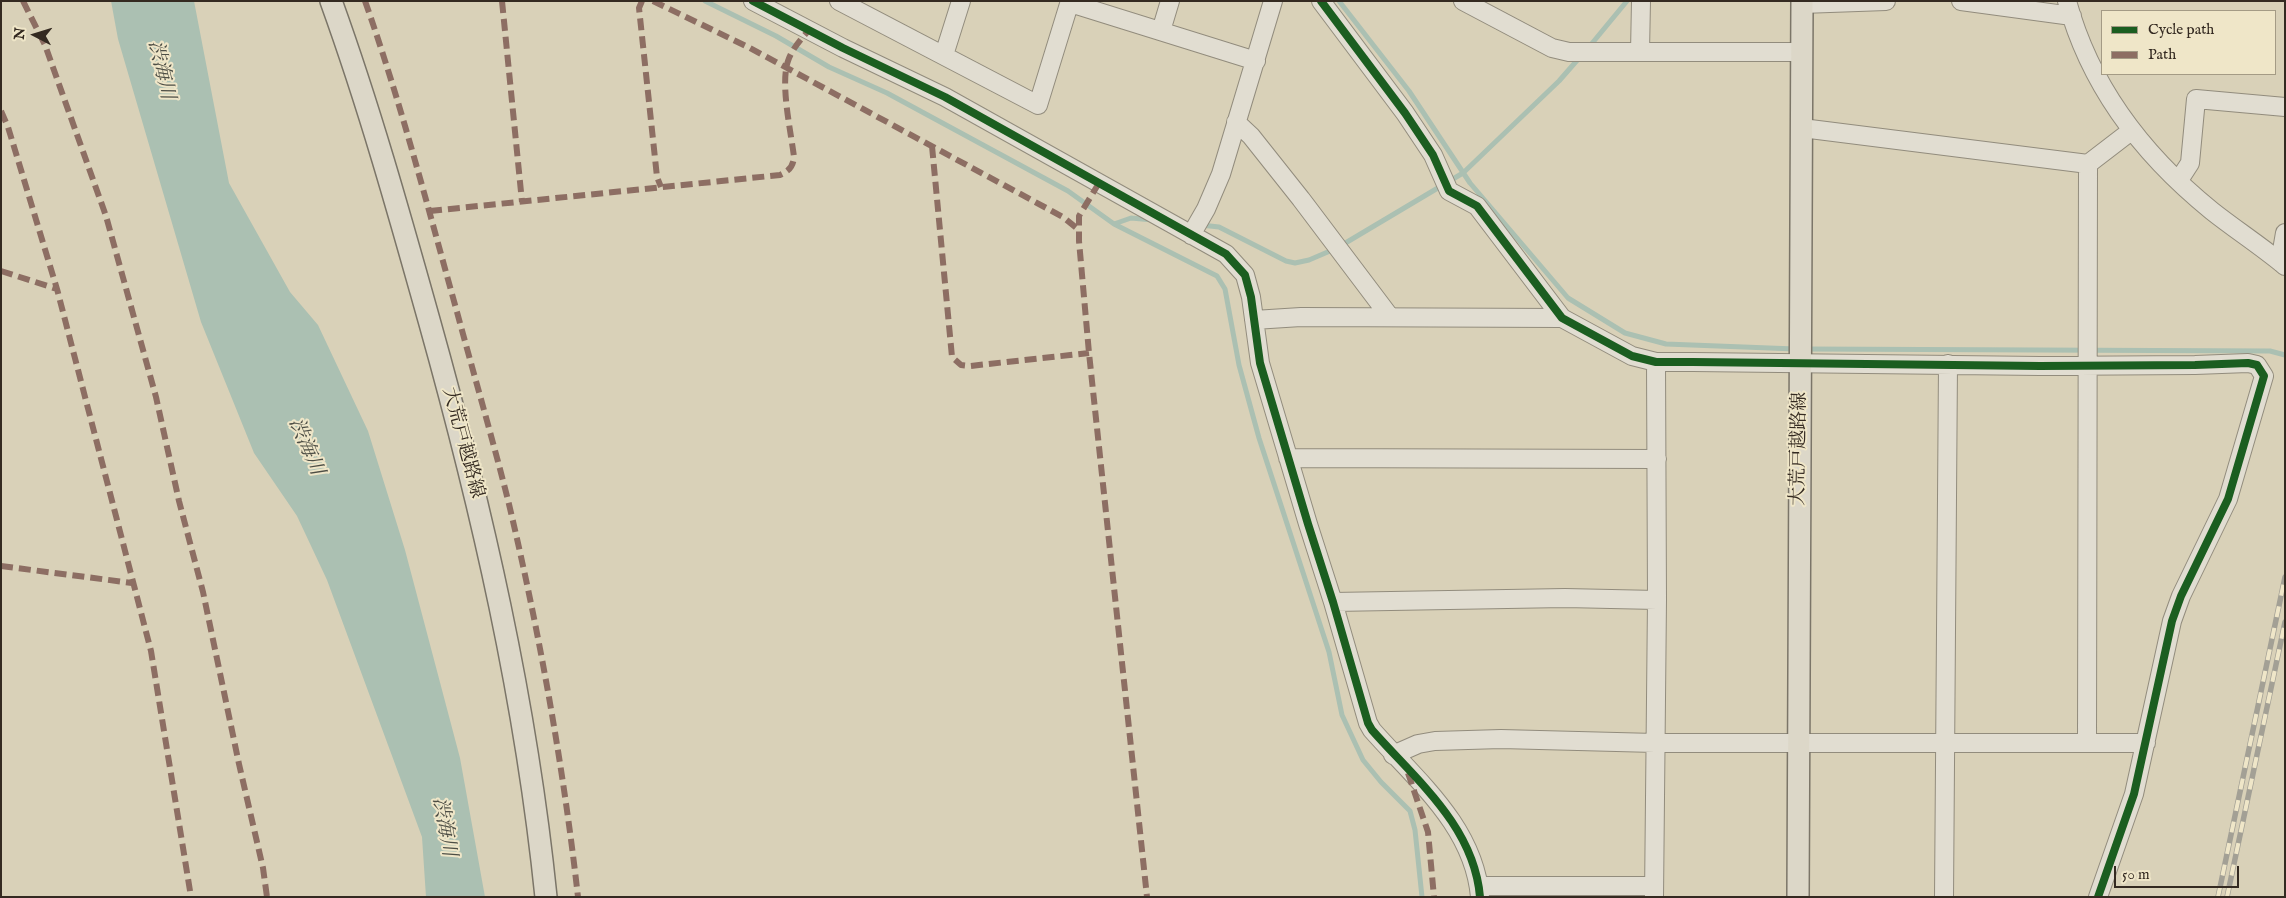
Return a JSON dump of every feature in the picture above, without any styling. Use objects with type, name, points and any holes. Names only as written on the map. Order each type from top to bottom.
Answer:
[{"type":"main road","name":"大荒戸越路線","points":[[331,1],[354,64],[406,235],[482,520],[501,604],[528,758],[546,897]]},
{"type":"main road","name":"大荒戸越路線","points":[[1798,897],[1802,3]]},
{"type":"street","points":[[753,1],[843,48],[945,97],[1226,254],[1238,264],[1245,275],[1251,297],[1260,363],[1368,723],[1448,815],[1473,860],[1479,891],[1654,891],[1657,600],[1656,362]]},
{"type":"street","points":[[944,55],[961,1]]},
{"type":"street","points":[[1160,31],[1170,1]]},
{"type":"street","points":[[1191,235],[1206,209],[1221,174],[1273,1]]},
{"type":"street","points":[[1321,1],[1411,122],[1433,155],[1449,191],[1478,206],[1562,318],[1632,356],[1656,362],[2087,365],[2248,363],[2257,365],[2264,376],[2228,499],[2181,596],[2172,621],[2134,794],[2098,897]]},
{"type":"street","points":[[1463,1],[1552,48],[1568,52],[1589,54],[1640,52],[1802,52]]},
{"type":"street","points":[[1640,52],[1641,1]]},
{"type":"street","points":[[1802,3],[1886,1]]},
{"type":"street","points":[[1961,1],[2070,9],[2088,61],[2132,131],[2211,210],[2282,264]]},
{"type":"street","points":[[845,3],[1038,105],[1070,2],[1256,61]]},
{"type":"street","points":[[2179,180],[2190,162],[2196,99],[2285,107]]},
{"type":"street","points":[[1236,122],[1251,136],[1301,198],[1390,317]]},
{"type":"street","points":[[1802,128],[2088,164],[2132,131]]},
{"type":"street","points":[[2087,744],[2088,164]]},
{"type":"street","points":[[2282,264],[2285,233]]},
{"type":"street","points":[[1254,320],[1287,317],[1562,318]]},
{"type":"street","points":[[1944,897],[1948,364]]},
{"type":"street","points":[[1288,458],[1657,459]]},
{"type":"street","points":[[1333,602],[1545,598],[1657,600]]},
{"type":"street","points":[[1394,755],[1418,744],[1435,741],[1501,739],[1655,743],[2146,743]]},
{"type":"water","name":"渋海川","points":[[111,1],[194,1],[229,183],[290,292],[318,325],[368,431],[405,550],[460,758],[485,897],[426,897],[422,837],[327,580],[297,516],[254,453],[201,322],[118,39]]},
{"type":"waterway","points":[[705,1],[776,36],[829,67],[887,93],[1068,191],[1114,224],[1217,276],[1225,289],[1239,365],[1259,438],[1329,652],[1342,715],[1363,760],[1381,782],[1410,811],[1415,830],[1422,897]]},
{"type":"waterway","points":[[1339,1],[1409,91],[1470,183],[1568,298],[1625,333],[1666,344],[1795,349]]},
{"type":"waterway","points":[[1589,47],[1627,1]]},
{"type":"waterway","points":[[1201,225],[1219,227],[1286,261],[1295,263],[1309,260],[1337,248],[1463,173],[1559,81],[1580,57]]},
{"type":"waterway","points":[[1114,224],[1131,218],[1153,220]]},
{"type":"waterway","points":[[1806,349],[2270,351],[2285,355]]},
{"type":"railway","points":[[2218,897],[2285,577]]},
{"type":"railway","points":[[2227,897],[2285,622]]},
{"type":"marked path","points":[[23,1],[45,45],[106,216],[156,397],[179,501],[203,592],[263,868],[267,897]]},
{"type":"marked path","points":[[365,1],[414,156],[508,500],[530,598],[549,697],[578,897]]},
{"type":"marked path","points":[[502,1],[522,202]]},
{"type":"marked path","points":[[642,1],[639,8],[657,177],[661,187]]},
{"type":"marked path","points":[[653,1],[750,48],[1063,217],[1079,230]]},
{"type":"marked path","points":[[430,211],[780,175],[790,168],[794,157],[785,82],[788,61],[800,40],[810,29]]},
{"type":"marked path","points":[[1,111],[8,127],[57,289],[151,651],[191,897]]},
{"type":"marked path","points":[[932,146],[952,357],[961,365],[970,366],[1089,353]]},
{"type":"marked path","points":[[1099,183],[1079,216],[1079,241],[1089,353],[1147,897]]},
{"type":"marked path","points":[[1,271],[57,289]]},
{"type":"marked path","points":[[1,566],[132,583]]},
{"type":"marked path","points":[[1408,773],[1428,832],[1434,897]]},
{"type":"cycle path","points":[[753,1],[843,48],[945,97],[1226,254],[1245,275],[1251,297],[1260,363],[1368,723],[1372,730],[1424,786],[1455,826],[1467,848],[1475,871],[1480,897]]},
{"type":"cycle path","points":[[1321,1],[1405,113],[1433,155],[1449,191],[1477,206],[1562,318],[1632,356],[1656,362],[2040,366],[2248,363],[2257,365],[2264,376],[2228,499],[2181,596],[2172,621],[2134,794],[2098,897]]}]
